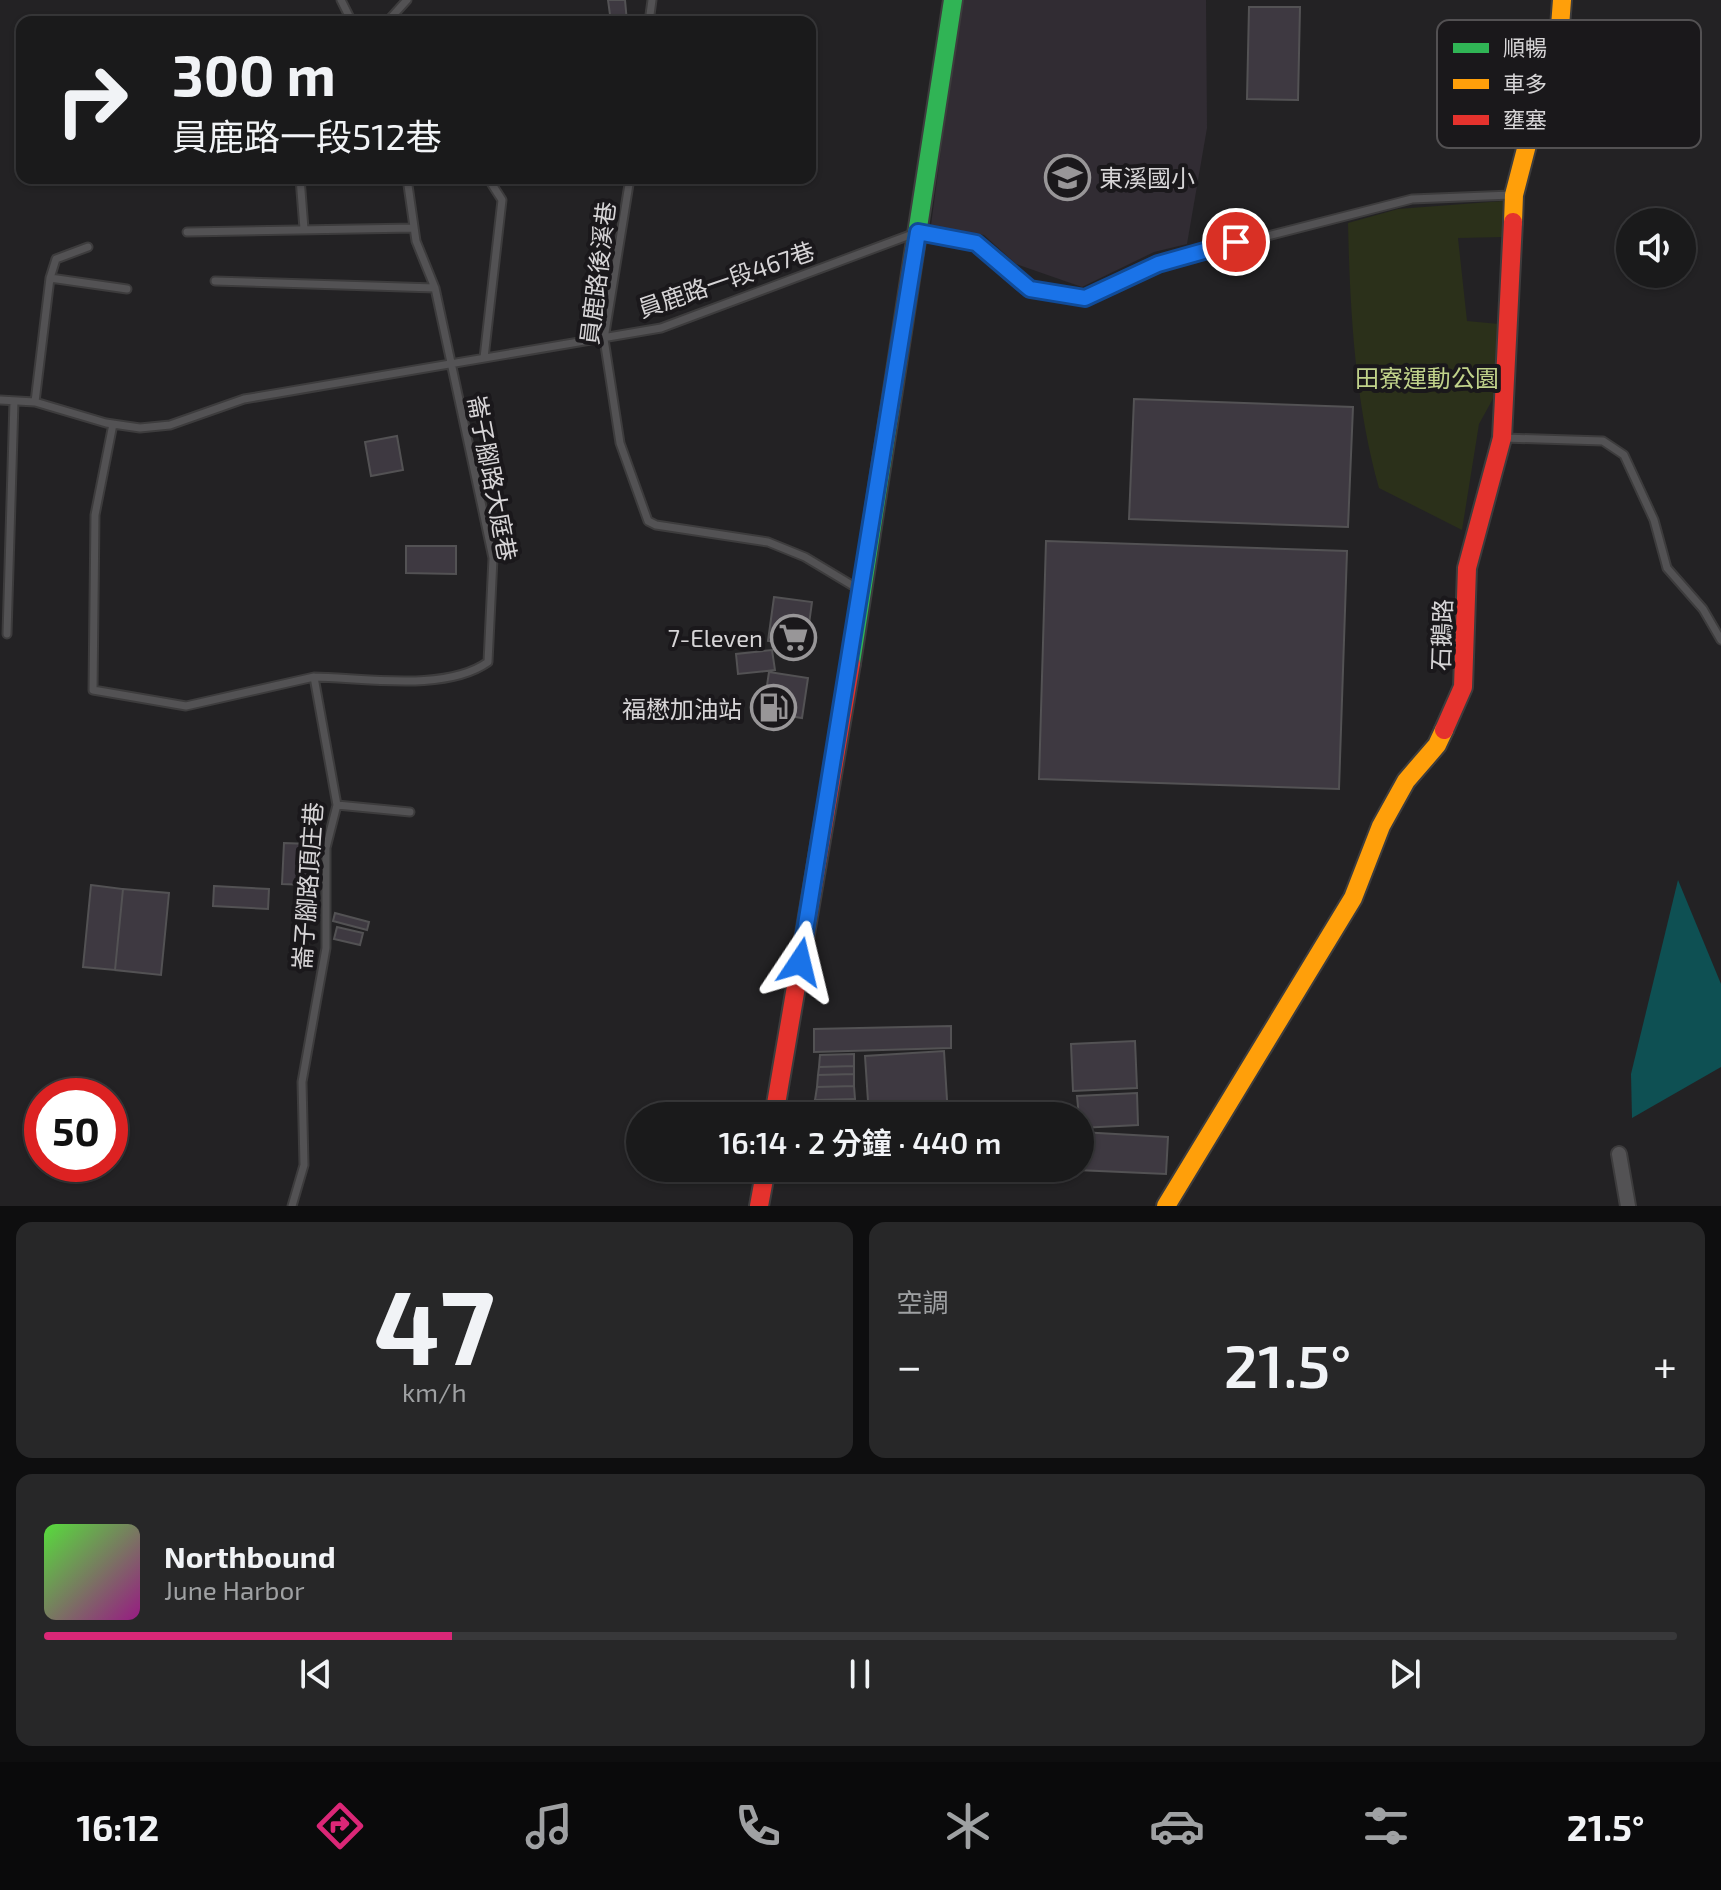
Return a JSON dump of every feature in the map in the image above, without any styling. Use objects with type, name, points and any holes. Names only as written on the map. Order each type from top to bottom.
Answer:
[{"type":"street","points":[[776,1102],[863,591],[953,0]]},
{"type":"street","name":"石鵝路","points":[[1560,20],[1562,0]]},
{"type":"street","name":"石鵝路","points":[[1166,1206],[1353,898],[1381,826],[1406,781],[1437,745],[1463,687],[1467,568],[1502,438],[1514,195],[1526,148]]},
{"type":"street","points":[[1619,1154],[1628,1206]]},
{"type":"street","points":[[759,1206],[763,1182]]},
{"type":"lane","points":[[392,16],[407,0]]},
{"type":"lane","points":[[300,184],[304,229]]},
{"type":"lane","name":"崙子腳路大庭巷","points":[[314,677],[407,681],[471,675],[488,662],[493,558],[435,288],[416,241],[408,184]]},
{"type":"lane","points":[[484,358],[502,200],[492,184]]},
{"type":"lane","name":"員鹿路後溪巷","points":[[629,184],[604,339],[620,443],[648,521],[656,525],[768,542],[805,557],[863,591]]},
{"type":"lane","points":[[918,232],[976,243],[1030,289],[1085,298],[1170,260],[1412,199],[1514,195]]},
{"type":"lane","points":[[187,232],[414,228]]},
{"type":"lane","name":"員鹿路一段467巷","points":[[449,363],[661,328],[918,232]]},
{"type":"lane","points":[[35,402],[50,278],[56,259],[88,247]]},
{"type":"lane","points":[[50,278],[127,289]]},
{"type":"lane","points":[[215,281],[435,288]]},
{"type":"lane","points":[[0,400],[35,402],[113,424],[140,428],[170,425],[244,399],[449,363]]},
{"type":"lane","points":[[7,634],[14,401]]},
{"type":"lane","points":[[113,424],[95,515],[93,690],[186,706],[314,677]]},
{"type":"lane","points":[[1502,438],[1603,441],[1624,455],[1649,509],[1667,568],[1703,609],[1721,640]]},
{"type":"lane","name":"崙子腳路頂庄巷","points":[[292,1206],[304,1165],[302,1082],[326,948],[326,848],[337,805],[314,677]]},
{"type":"lane","points":[[337,805],[410,812]]},
{"type":"shaded area","name":"東溪國小","points":[[961,0],[1206,0],[1207,128],[1187,244],[1154,252],[1082,287],[1016,264],[984,235],[931,225]]},
{"type":"green space","name":"田寮運動公園","points":[[1503,201],[1504,237],[1458,238],[1467,321],[1499,324],[1495,395],[1479,424],[1462,530],[1379,488],[1364,423],[1355,357],[1348,223],[1398,209]]},
{"type":"water","points":[[1678,880],[1721,984],[1721,1067],[1632,1118],[1631,1074]]},
{"type":"building","points":[[608,0],[625,0],[626,16],[610,16]]},
{"type":"building","points":[[1249,7],[1300,7],[1298,100],[1247,99]]},
{"type":"building","points":[[1134,399],[1353,407],[1348,527],[1129,519]]},
{"type":"building","points":[[397,436],[403,470],[371,476],[365,442]]},
{"type":"building","points":[[1046,541],[1347,551],[1339,789],[1039,779]]},
{"type":"building","points":[[406,546],[456,546],[456,574],[406,573]]},
{"type":"building","points":[[774,597],[812,602],[806,646],[768,641]]},
{"type":"building","points":[[772,650],[775,670],[738,674],[736,654]]},
{"type":"building","points":[[769,672],[808,678],[802,718],[763,712]]},
{"type":"building","points":[[284,843],[310,844],[308,885],[282,884]]},
{"type":"building","points":[[91,885],[123,889],[115,970],[83,967]]},
{"type":"building","points":[[214,886],[269,889],[268,909],[213,906]]},
{"type":"building","points":[[123,889],[169,893],[161,975],[115,970]]},
{"type":"building","points":[[335,913],[369,922],[367,930],[333,921]]},
{"type":"building","points":[[337,927],[363,933],[360,945],[334,939]]},
{"type":"building","points":[[951,1026],[951,1048],[814,1052],[814,1029]]},
{"type":"building","points":[[1135,1041],[1137,1088],[1073,1091],[1071,1044]]},
{"type":"building","points":[[944,1051],[947,1102],[868,1102],[865,1056]]},
{"type":"building","points":[[854,1054],[854,1066],[819,1067],[820,1055]]},
{"type":"building","points":[[854,1066],[854,1074],[818,1075],[819,1067]]},
{"type":"building","points":[[854,1074],[854,1086],[817,1087],[818,1075]]},
{"type":"building","points":[[854,1086],[855,1099],[815,1100],[817,1087]]},
{"type":"building","points":[[1137,1093],[1138,1125],[1094,1127],[1094,1102],[1078,1102],[1077,1096]]},
{"type":"building","points":[[855,1099],[855,1102],[815,1102]]},
{"type":"building","points":[[1094,1133],[1168,1137],[1166,1174],[1094,1171]]},
{"type":"traffic: fast","points":[[851,663],[953,0]]},
{"type":"traffic: slow","points":[[1560,20],[1562,0]]},
{"type":"traffic: slow","points":[[1513,222],[1514,195],[1526,148]]},
{"type":"traffic: slow","points":[[1166,1206],[1353,898],[1381,826],[1406,781],[1437,745],[1444,730]]},
{"type":"traffic: jam","points":[[1444,730],[1463,687],[1467,568],[1502,438],[1513,222]]},
{"type":"traffic: jam","points":[[776,1102],[851,663]]},
{"type":"traffic: jam","points":[[759,1206],[763,1182]]},
{"type":"place","name":"東溪國小","points":[[1068,177]]},
{"type":"place","name":"7-Eleven","points":[[794,637]]},
{"type":"place","name":"福懋加油站","points":[[773,708]]},
{"type":"route","points":[[800,962],[863,591],[918,232],[976,243],[1003,270],[1030,289],[1085,298],[1158,264],[1236,242]]}]
